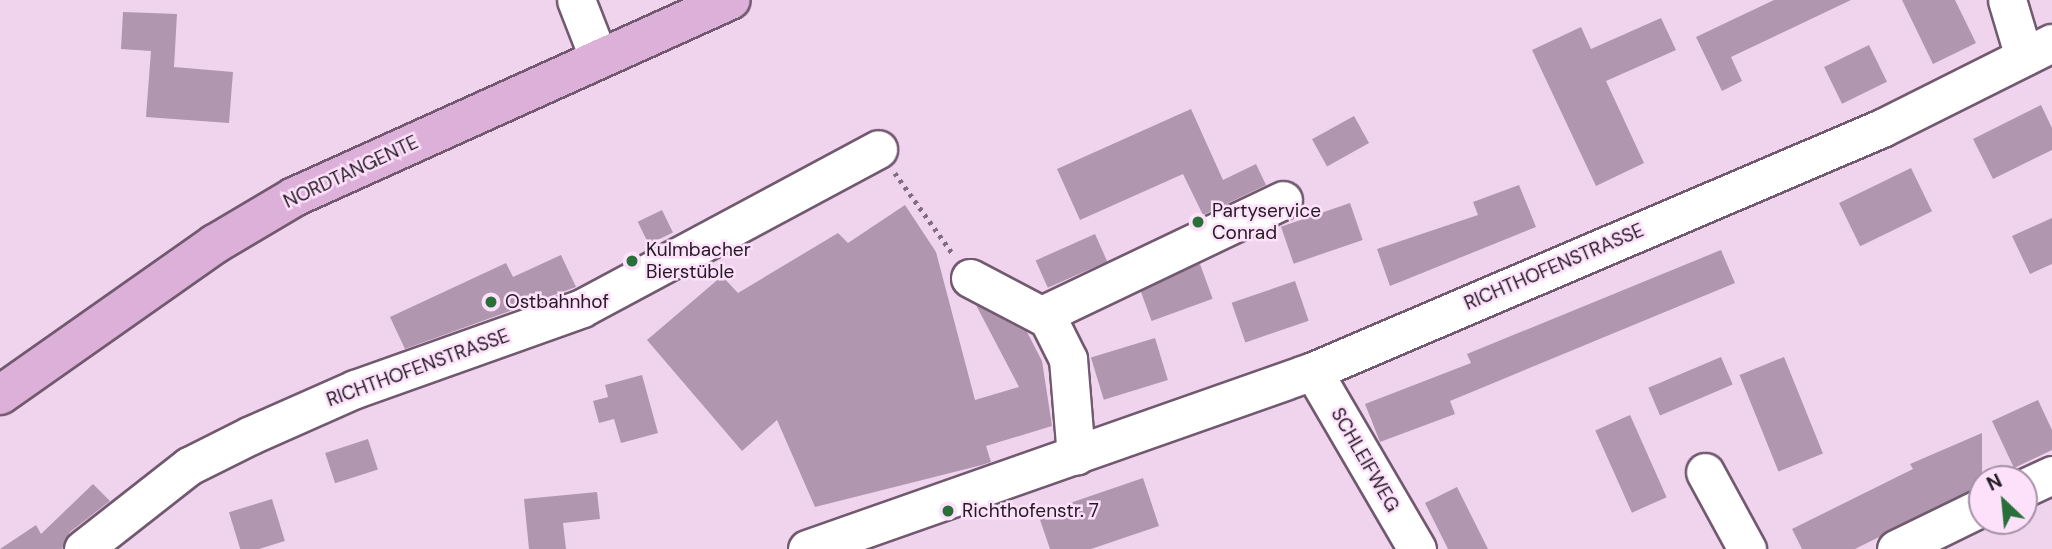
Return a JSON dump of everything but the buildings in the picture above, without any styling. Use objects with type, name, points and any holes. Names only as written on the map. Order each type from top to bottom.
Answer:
[{"type":"main road","name":"NORDTANGENTE","points":[[0,395],[215,244],[294,197],[731,0]]},
{"type":"street","points":[[576,0],[599,59]]},
{"type":"street","name":"RICHTHOFENSTRASSE","points":[[807,549],[1313,370],[1882,128],[2038,50],[2007,0]]},
{"type":"street","name":"RICHTHOFENSTRASSE","points":[[83,549],[188,466],[355,389],[582,308],[878,149]]},
{"type":"street","points":[[1042,315],[1283,200]]},
{"type":"street","points":[[970,278],[1042,315],[1068,359],[1076,456]]},
{"type":"street","name":"SCHLEIFWEG","points":[[1313,370],[1418,549]]},
{"type":"street","points":[[1705,472],[1747,549]]},
{"type":"street","points":[[1896,549],[1968,514]]},
{"type":"path","points":[[878,149],[970,278]]},
{"type":"place","name":"Partyservice Conrad","points":[[1198,222]]},
{"type":"place","name":"Kulmbacher Bierstüble","points":[[632,261]]},
{"type":"place","name":"Ostbahnhof","points":[[491,302]]},
{"type":"place","name":"Richthofenstr. 7","points":[[948,511]]}]
